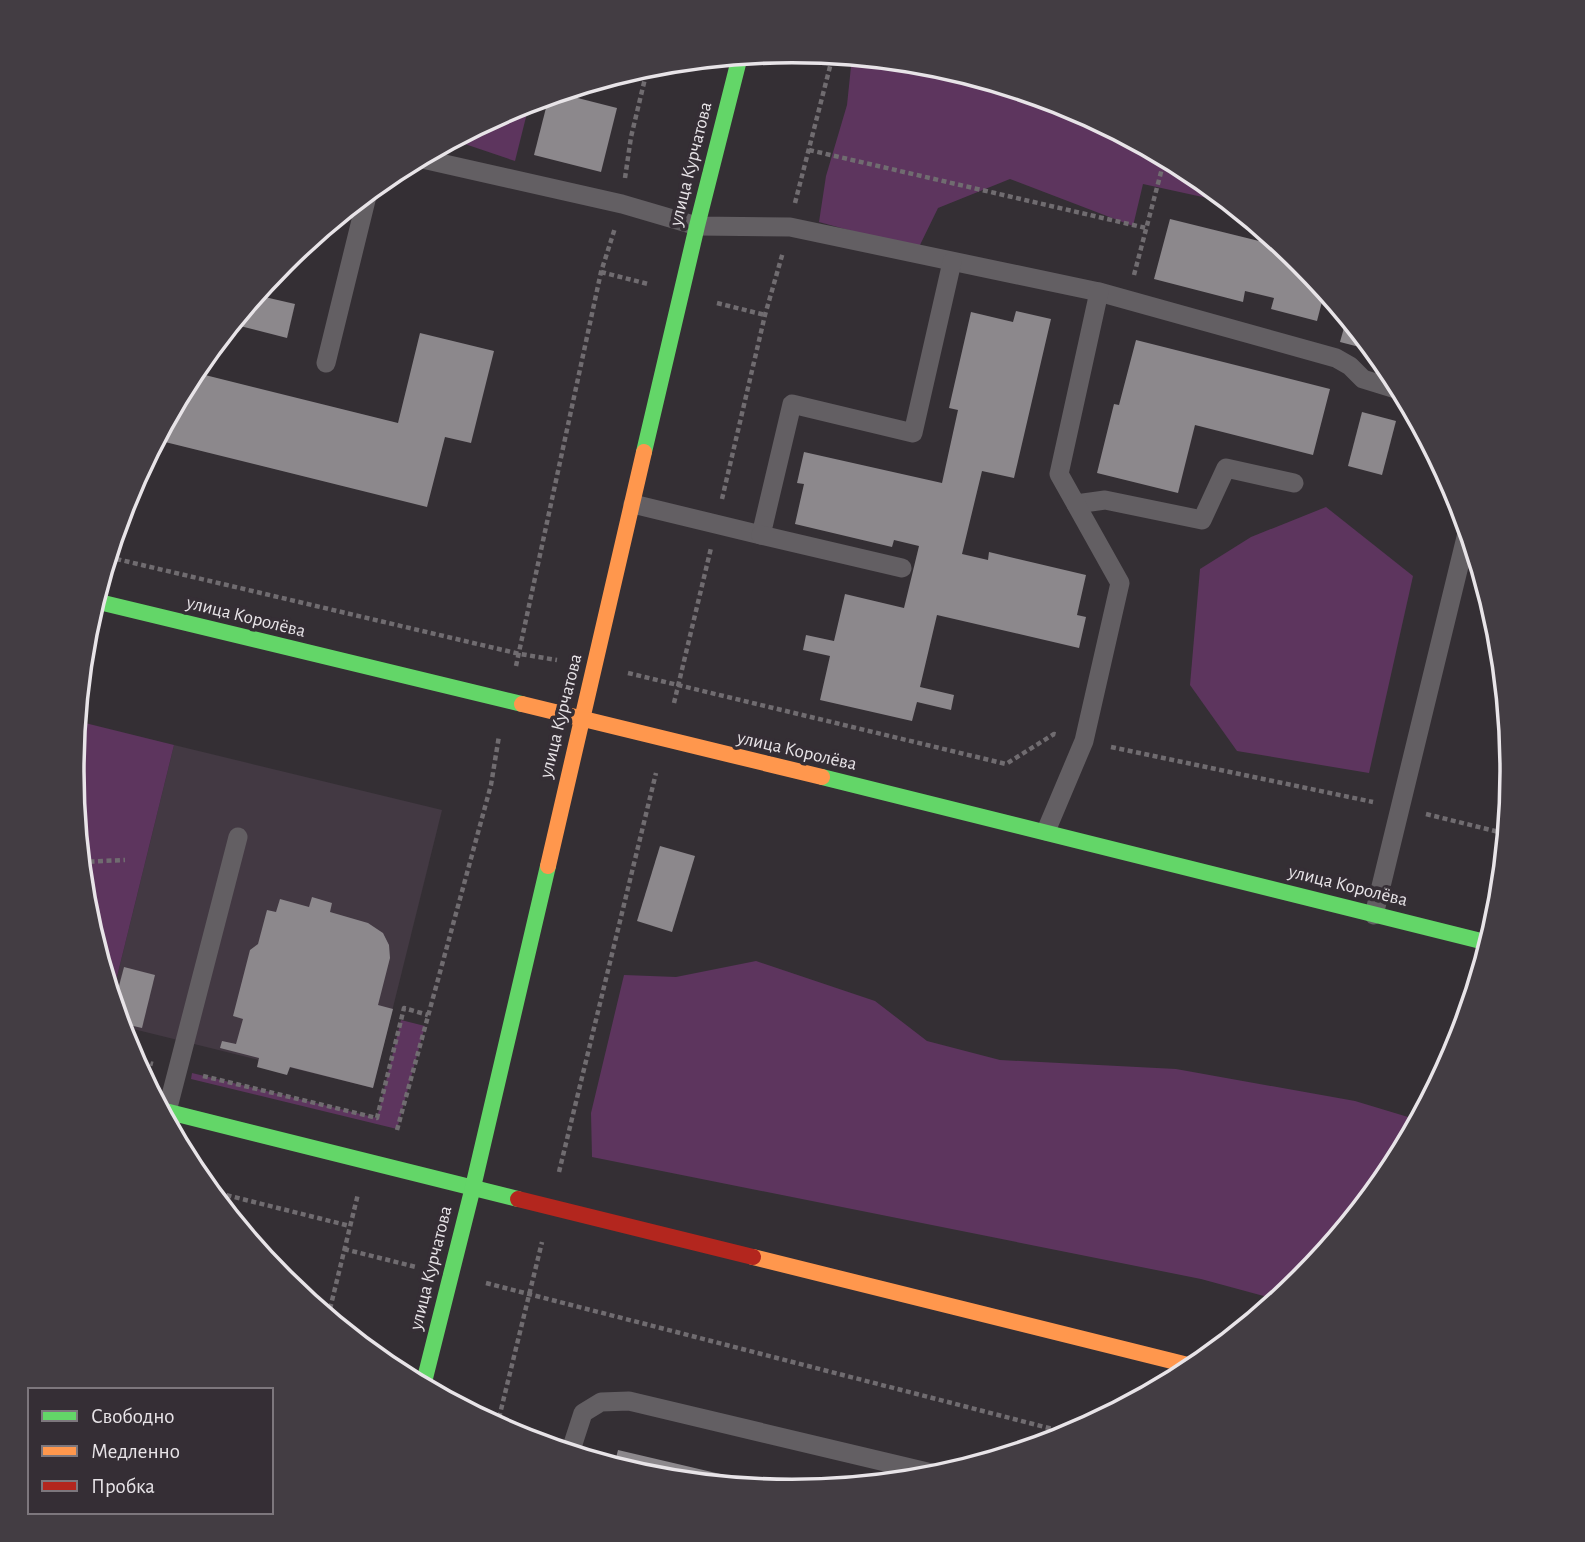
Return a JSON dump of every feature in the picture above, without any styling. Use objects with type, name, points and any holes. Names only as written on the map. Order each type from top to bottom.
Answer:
[{"type":"main road","name":"улица Курчатова","points":[[425,1376],[473,1187],[697,226],[738,66]]},
{"type":"main road","name":"улица Королёва","points":[[105,604],[1046,831],[1479,941]]},
{"type":"main road","points":[[173,1113],[1181,1363]]},
{"type":"lane","points":[[433,161],[622,204],[697,226],[790,227],[1099,292],[1336,358],[1350,366],[1363,379],[1386,386]]},
{"type":"lane","points":[[326,363],[364,207]]},
{"type":"lane","points":[[761,535],[792,404],[913,433],[952,261]]},
{"type":"lane","points":[[1046,831],[1084,741],[1120,583],[1059,474],[1099,292]]},
{"type":"lane","points":[[1076,504],[1105,500],[1202,520],[1226,468],[1294,483]]},
{"type":"lane","points":[[634,504],[902,568]]},
{"type":"lane","points":[[1374,915],[1464,546]]},
{"type":"lane","points":[[167,1102],[178,1070],[238,836]]},
{"type":"lane","points":[[573,1444],[583,1413],[601,1402],[629,1401],[912,1468]]},
{"type":"path","points":[[809,150],[1146,228]]},
{"type":"path","points":[[1128,300],[1162,167]]},
{"type":"path","points":[[1084,741],[1401,808],[1497,832]]},
{"type":"path","points":[[91,862],[125,860]]},
{"type":"path","points":[[148,1062],[377,1118],[404,1008],[428,1014]]},
{"type":"path","points":[[226,1195],[350,1226]]},
{"type":"path","points":[[529,1293],[1052,1429]]},
{"type":"shaded area","points":[[851,66],[885,69],[976,87],[1063,117],[1106,136],[1147,158],[1209,198],[1143,184],[1133,226],[1010,179],[938,208],[918,249],[819,222],[826,176],[847,105]]},
{"type":"shaded area","points":[[526,115],[515,161],[464,144]]},
{"type":"shaded area","points":[[1326,507],[1413,576],[1369,773],[1237,751],[1190,685],[1200,569],[1251,537]]},
{"type":"shaded area","points":[[86,723],[174,745],[116,979],[98,909],[91,863],[84,771]]},
{"type":"shaded area","points":[[174,745],[442,810],[373,1088],[133,1029],[116,979]]},
{"type":"shaded area","points":[[756,961],[875,1001],[927,1041],[1000,1060],[1176,1069],[1355,1101],[1410,1118],[1354,1202],[1325,1238],[1266,1297],[1201,1279],[592,1157],[591,1113],[624,975],[676,977]]},
{"type":"shaded area","points":[[401,1020],[425,1026],[397,1129],[191,1079],[192,1073],[377,1118]]},
{"type":"building","points":[[576,98],[617,108],[601,172],[534,155],[546,108]]},
{"type":"building","points":[[1170,219],[1259,239],[1322,301],[1317,321],[1271,309],[1274,298],[1245,291],[1243,302],[1154,279]]},
{"type":"building","points":[[266,297],[295,304],[287,338],[242,327]]},
{"type":"building","points":[[1016,311],[1051,319],[1014,478],[982,471],[962,554],[988,560],[989,552],[1086,575],[1077,615],[1086,617],[1079,648],[937,615],[920,687],[954,695],[951,710],[917,702],[912,721],[820,700],[830,656],[803,650],[806,635],[834,641],[845,594],[904,608],[919,546],[894,540],[892,547],[795,524],[804,484],[797,483],[804,452],[942,483],[958,410],[949,408],[971,312],[1013,322]]},
{"type":"building","points":[[1344,328],[1359,347],[1340,342]]},
{"type":"building","points":[[420,333],[494,351],[471,443],[445,437],[427,507],[166,442],[206,375],[398,423]]},
{"type":"building","points":[[1136,340],[1330,389],[1313,455],[1195,425],[1178,493],[1097,473],[1114,404],[1119,405]]},
{"type":"building","points":[[1362,412],[1396,421],[1382,475],[1348,466]]},
{"type":"building","points":[[660,846],[695,856],[672,932],[637,921]]},
{"type":"building","points":[[312,897],[332,903],[330,912],[368,923],[383,933],[389,945],[390,958],[378,1005],[393,1009],[373,1088],[290,1067],[287,1075],[257,1067],[259,1058],[220,1048],[222,1041],[236,1044],[243,1019],[233,1016],[250,950],[258,944],[267,910],[276,912],[280,899],[309,907]]},
{"type":"building","points":[[124,967],[155,975],[142,1028],[132,1026],[119,987]]},
{"type":"building","points":[[618,1450],[726,1475],[700,1473],[616,1457]]},
{"type":"traffic: fast","points":[[644,452],[738,66]]},
{"type":"traffic: fast","points":[[105,603],[522,704]]},
{"type":"traffic: fast","points":[[822,777],[1479,941]]},
{"type":"traffic: fast","points":[[425,1376],[548,866]]},
{"type":"traffic: fast","points":[[173,1113],[518,1199]]},
{"type":"traffic: slow","points":[[548,866],[644,452]]},
{"type":"traffic: slow","points":[[522,704],[822,777]]},
{"type":"traffic: slow","points":[[753,1257],[1181,1363]]},
{"type":"traffic: jam","points":[[518,1199],[753,1257]]}]
